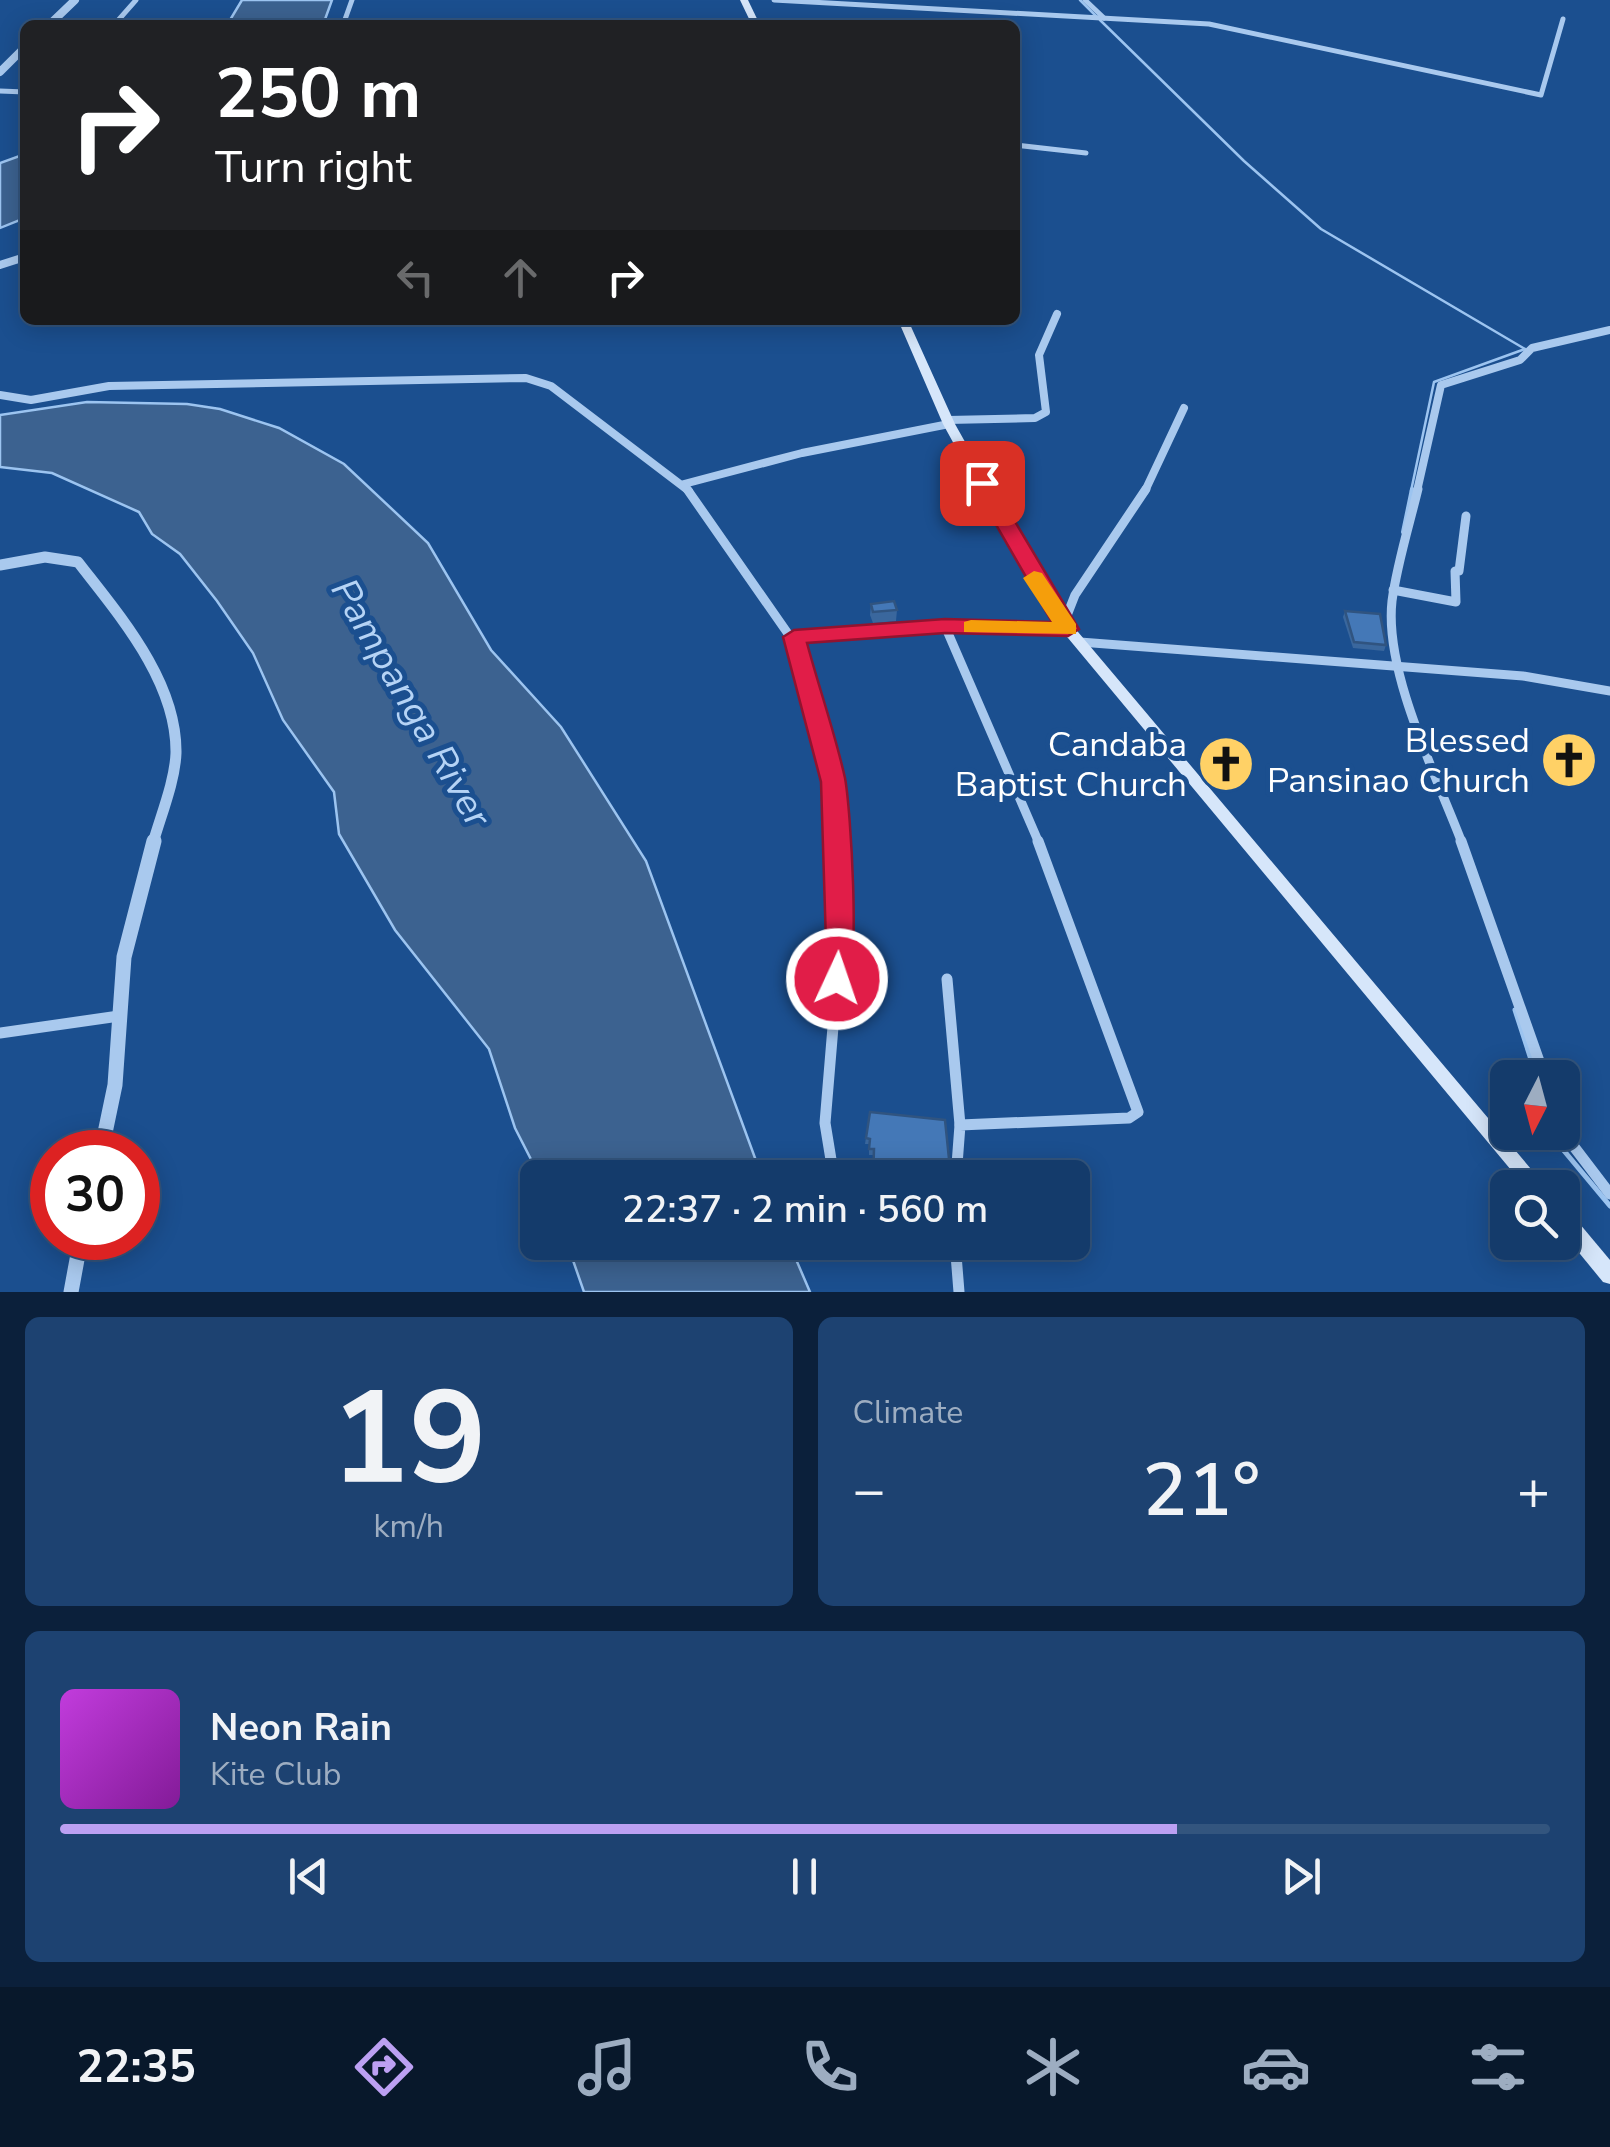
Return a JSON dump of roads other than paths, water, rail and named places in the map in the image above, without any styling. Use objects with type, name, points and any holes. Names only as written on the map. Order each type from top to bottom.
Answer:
[{"type":"main road","points":[[905,325],[949,422],[1030,572],[1066,626],[1523,1170]]},
{"type":"main road","points":[[1580,1239],[1610,1275]]},
{"type":"street","points":[[54,20],[75,0]]},
{"type":"street","points":[[118,20],[136,0]]},
{"type":"street","points":[[774,0],[908,3],[1168,19],[1272,34],[1541,95],[1563,18]]},
{"type":"street","points":[[1085,0],[1104,18]]},
{"type":"street","points":[[0,72],[20,52]]},
{"type":"street","points":[[1020,146],[1086,153]]},
{"type":"street","points":[[684,484],[949,422],[1035,418],[1046,412],[1039,356],[1057,314]]},
{"type":"street","points":[[1540,1060],[1512,970],[1401,666],[1393,638],[1394,590],[1441,384],[1520,360],[1532,348],[1610,330]]},
{"type":"street","points":[[0,395],[32,400],[110,386],[526,378],[551,386],[684,484],[794,637],[833,782],[840,943],[825,1123],[831,1160]]},
{"type":"street","points":[[794,637],[945,626],[1066,626],[1074,595],[1137,507],[1184,408]]},
{"type":"street","points":[[1394,590],[1456,602],[1455,572],[1460,571],[1466,516]]},
{"type":"street","points":[[0,565],[45,557],[78,562],[132,633],[175,727],[176,755],[124,956],[115,1085],[106,1130]]},
{"type":"street","points":[[945,626],[1053,876],[1138,1102],[1138,1112],[1129,1118],[960,1125]]},
{"type":"street","points":[[1080,642],[1558,680],[1610,690]]},
{"type":"street","points":[[946,979],[960,1125],[957,1160]]},
{"type":"street","points":[[0,1033],[119,1016]]},
{"type":"street","points":[[1576,1150],[1610,1194]]},
{"type":"street","points":[[70,1292],[77,1260]]},
{"type":"street","points":[[956,1260],[959,1292]]},
{"type":"water","points":[[242,0],[332,0],[325,20],[230,20]]},
{"type":"water","points":[[20,156],[20,220],[0,228],[0,163]]},
{"type":"water","name":"Pampanga River","points":[[87,402],[187,404],[220,409],[279,428],[344,464],[428,543],[491,650],[561,727],[646,861],[756,1160],[531,1160],[515,1128],[489,1049],[395,930],[339,834],[334,792],[283,720],[253,653],[217,601],[180,554],[152,534],[139,512],[52,473],[0,467],[0,415]]},
{"type":"water","points":[[573,1260],[796,1260],[810,1292],[584,1292]]},
{"type":"waterway","points":[[1080,0],[1097,17]]},
{"type":"waterway","points":[[1100,20],[1244,161],[1321,229],[1525,349],[1434,382],[1411,491]]},
{"type":"waterway","points":[[1403,532],[1412,489]]},
{"type":"waterway","points":[[1515,1010],[1531,1060]]},
{"type":"waterway","points":[[1563,1150],[1610,1206]]},
{"type":"place","name":"Blessed Pansinao Church","points":[[1569,760]]},
{"type":"place","name":"Candaba Baptist Church","points":[[1226,764]]}]
